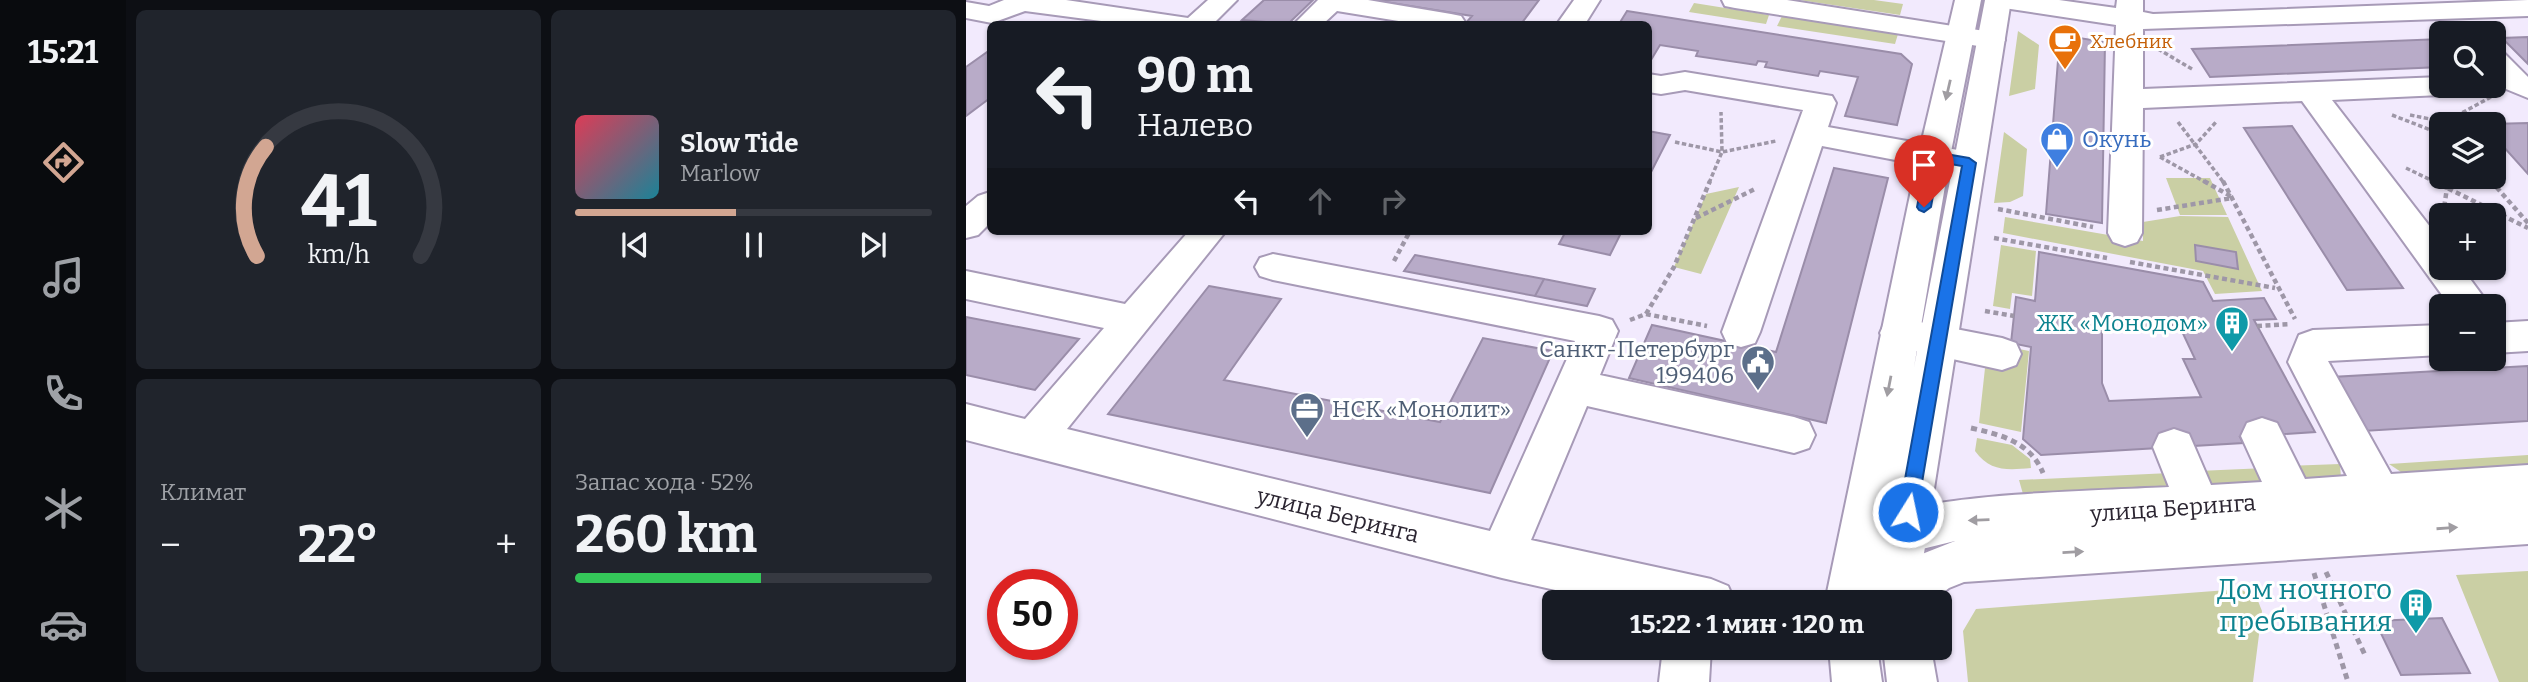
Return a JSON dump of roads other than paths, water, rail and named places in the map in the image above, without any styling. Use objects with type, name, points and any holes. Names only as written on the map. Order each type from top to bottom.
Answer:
[{"type":"street","points":[[1200,21],[1224,0]]},
{"type":"street","points":[[1573,21],[1587,0]]},
{"type":"street","points":[[1735,0],[1973,25]]},
{"type":"street","points":[[1895,590],[1938,341],[1951,160],[1973,25],[1998,0]]},
{"type":"street","points":[[2004,0],[2153,22],[2367,7],[2446,11],[2528,8]]},
{"type":"street","points":[[966,10],[992,15],[1022,2],[1158,21]]},
{"type":"street","points":[[1311,21],[1331,2],[1445,21]]},
{"type":"street","points":[[2446,11],[2456,21]]},
{"type":"street","points":[[2125,224],[2129,17]]},
{"type":"street","points":[[1652,84],[1685,81],[1821,103],[1741,332]]},
{"type":"street","points":[[2126,99],[2310,91],[2367,104],[2429,89]]},
{"type":"street","points":[[2310,91],[2429,250]]},
{"type":"street","points":[[1811,134],[1951,160]]},
{"type":"street","points":[[1854,590],[1899,333],[1951,160]]},
{"type":"street","points":[[966,226],[987,207]]},
{"type":"street","points":[[1034,439],[1206,235]]},
{"type":"street","points":[[1273,267],[1600,331],[1502,556]]},
{"type":"street","points":[[966,285],[1133,320]]},
{"type":"street","points":[[1899,333],[2002,354]]},
{"type":"street","points":[[2506,337],[2528,336]]},
{"type":"street","points":[[2389,513],[2308,362],[2312,346],[2429,341]]},
{"type":"street","points":[[1576,387],[1794,435]]},
{"type":"street","name":"улица Беринга","points":[[966,422],[1502,556],[1653,590]]},
{"type":"street","points":[[2262,436],[2310,545]]},
{"type":"street","points":[[2174,447],[2206,525]]},
{"type":"street","name":"улица Беринга","points":[[1907,590],[1933,572],[1963,559],[2206,525],[2257,521],[2310,545],[2389,513],[2528,485]]},
{"type":"street","name":"улица Беринга","points":[[2389,513],[2528,523]]},
{"type":"street","name":"улица Беринга","points":[[1904,533],[1950,521],[2206,525]]},
{"type":"street","points":[[1861,590],[1904,533]]},
{"type":"street","points":[[1684,682],[1686,660]]},
{"type":"street","points":[[1854,660],[1857,682]]},
{"type":"street","points":[[1909,660],[1912,682]]},
{"type":"place","name":"Хлебник","points":[[2065,71]]},
{"type":"place","name":"Окунь","points":[[2057,169]]},
{"type":"place","name":"ЖК «Монодом»","points":[[2232,353]]},
{"type":"place","name":"Санкт-Петербург 199406","points":[[1758,392]]},
{"type":"place","name":"НСК «Монолит»","points":[[1307,439]]},
{"type":"place","name":"Дом ночного пребывания","points":[[2416,635]]}]
